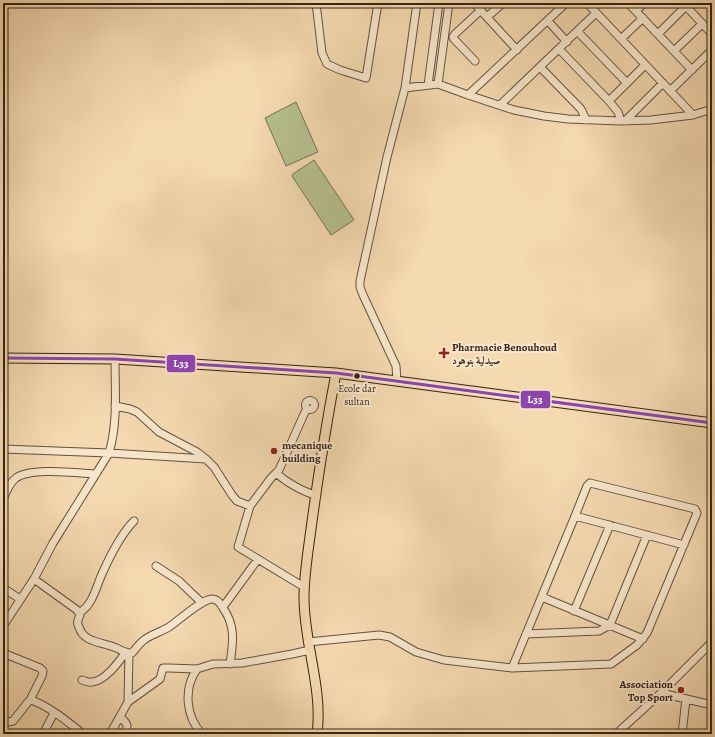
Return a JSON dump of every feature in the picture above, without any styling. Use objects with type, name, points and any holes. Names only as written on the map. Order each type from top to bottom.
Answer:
[{"type":"main road","points":[[3,358],[115,359],[336,373],[712,423]]},
{"type":"main road","points":[[317,734],[317,694],[309,646],[304,587],[305,570],[316,495],[336,373]]},
{"type":"street","points":[[316,3],[322,53],[327,64],[340,70],[366,78],[378,3]]},
{"type":"street","points":[[397,381],[396,366],[363,295],[360,287],[360,280],[387,157],[405,88],[417,3]]},
{"type":"street","points":[[428,85],[439,3]]},
{"type":"street","points":[[438,84],[449,3]]},
{"type":"street","points":[[474,3],[517,50]]},
{"type":"street","points":[[487,17],[503,3]]},
{"type":"street","points":[[468,95],[566,3]]},
{"type":"street","points":[[587,3],[693,115]]},
{"type":"street","points":[[628,3],[692,70]]},
{"type":"street","points":[[636,11],[644,3]]},
{"type":"street","points":[[658,34],[685,5],[712,34]]},
{"type":"street","points":[[475,61],[454,39],[453,36],[480,10]]},
{"type":"street","points":[[500,105],[578,32],[596,13]]},
{"type":"street","points":[[621,39],[643,18]]},
{"type":"street","points":[[548,21],[567,42]]},
{"type":"street","points":[[674,51],[702,24]]},
{"type":"street","points":[[578,32],[627,83]]},
{"type":"street","points":[[560,49],[609,101],[623,121]]},
{"type":"street","points":[[670,91],[712,50]]},
{"type":"street","points":[[609,101],[645,65]]},
{"type":"street","points":[[540,67],[580,108],[586,120]]},
{"type":"street","points":[[623,121],[663,83]]},
{"type":"street","points":[[405,88],[438,84],[514,110],[544,116],[586,120],[651,120],[693,115],[712,109]]},
{"type":"street","points":[[3,626],[34,579],[54,543],[109,453],[114,427],[115,359]]},
{"type":"street","points":[[115,406],[137,412],[159,432],[197,452],[214,467],[232,495],[237,500],[250,506]]},
{"type":"street","points":[[304,587],[238,547],[250,506],[271,478],[279,470],[307,409]]},
{"type":"street","points":[[3,449],[109,453],[206,459]]},
{"type":"street","points":[[3,499],[15,478],[25,474],[42,472],[96,474]]},
{"type":"street","points":[[276,473],[307,493],[316,495]]},
{"type":"street","points":[[110,734],[128,702],[160,679],[163,668],[197,669],[213,664],[230,664],[278,657],[309,646],[379,635],[390,637],[416,652],[444,660],[512,668],[612,664],[637,645],[647,633],[697,513],[695,509],[590,483],[587,486],[512,668]]},
{"type":"street","points":[[575,516],[684,544]]},
{"type":"street","points":[[79,613],[85,608],[92,598],[111,556],[128,527],[134,521]]},
{"type":"street","points":[[574,611],[610,525]]},
{"type":"street","points":[[526,634],[599,631],[610,625],[647,535]]},
{"type":"street","points":[[223,607],[258,559]]},
{"type":"street","points":[[156,566],[179,581],[202,602]]},
{"type":"street","points":[[34,579],[71,605],[79,613],[78,625],[80,631],[86,638],[115,647],[127,653],[132,653],[146,639],[170,626],[202,602],[212,598],[223,607],[231,622],[233,643],[230,664]]},
{"type":"street","points":[[3,588],[20,599]]},
{"type":"street","points":[[542,597],[643,638]]},
{"type":"street","points":[[616,734],[661,693],[712,642]]},
{"type":"street","points":[[3,653],[40,668],[43,671],[30,700],[15,720],[8,722],[3,721]]},
{"type":"street","points":[[82,680],[93,682],[100,680],[127,653]]},
{"type":"street","points":[[127,653],[128,702]]},
{"type":"street","points":[[197,669],[192,678],[188,700],[193,720],[202,734]]},
{"type":"street","points":[[661,693],[712,705]]},
{"type":"street","points":[[682,734],[686,699]]},
{"type":"street","points":[[30,700],[37,702],[68,722],[82,734]]},
{"type":"street","points":[[43,734],[54,713]]},
{"type":"street","points":[[120,717],[127,724],[125,734]]},
{"type":"street","points":[[191,734],[197,727]]},
{"type":"green space","points":[[296,102],[318,152],[286,166],[265,118]]},
{"type":"green space","points":[[314,160],[354,220],[331,235],[292,176]]},
{"type":"transit line","name":"L33","points":[[3,358],[115,359],[336,373],[712,423]]},
{"type":"place","name":"Pharmacie Benouhoud صيدلية بنوهود","points":[[444,353]]},
{"type":"place","name":"Ecole dar sultan","points":[[357,376]]},
{"type":"place","name":"mecanique building","points":[[274,451]]},
{"type":"place","name":"Association Top Sport","points":[[681,690]]}]
